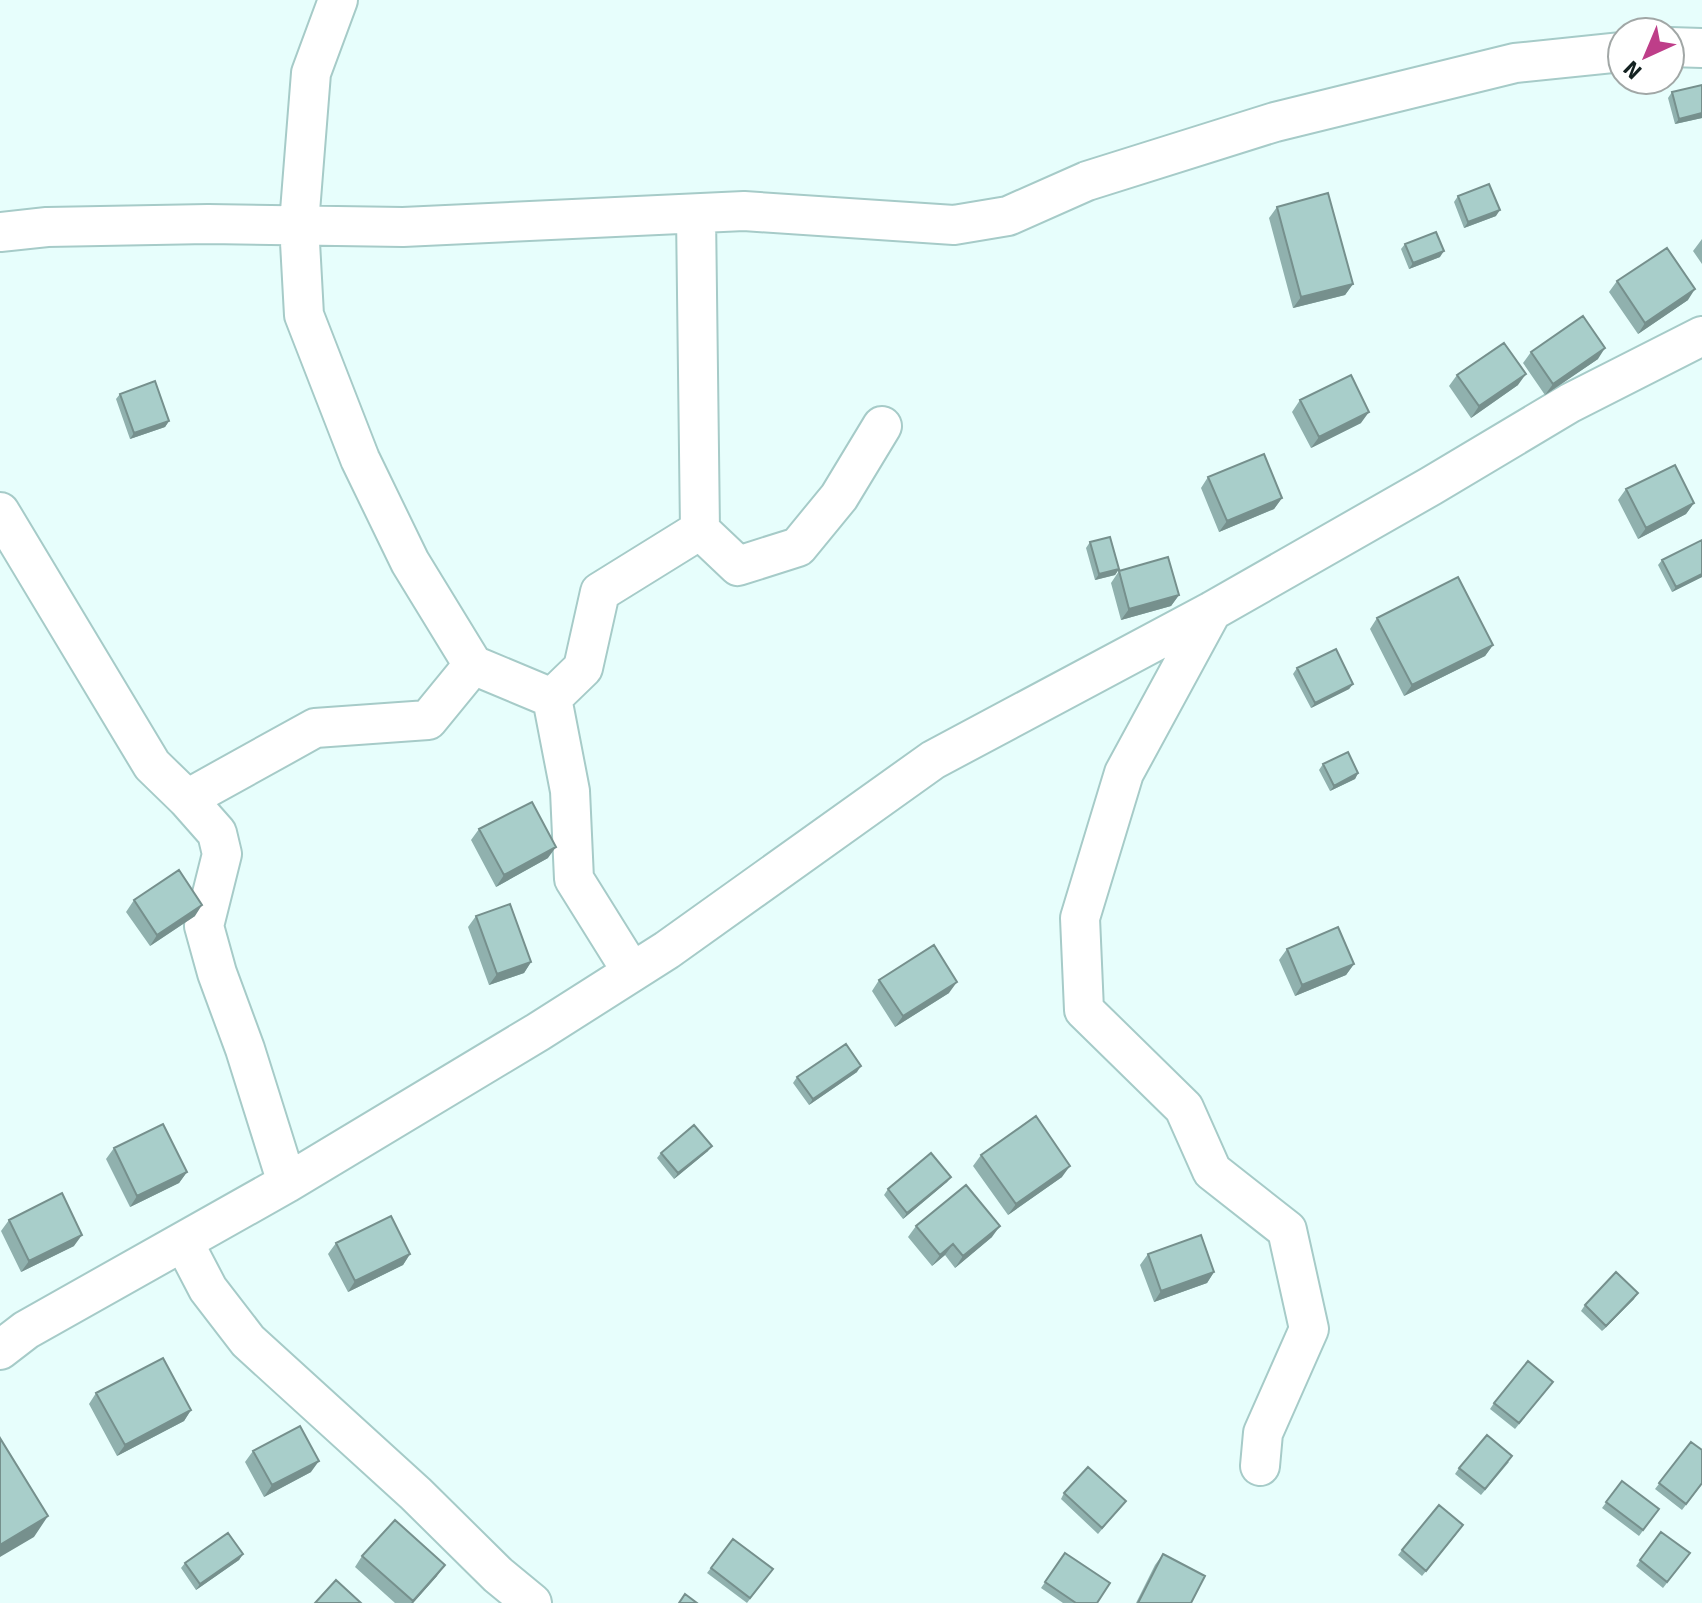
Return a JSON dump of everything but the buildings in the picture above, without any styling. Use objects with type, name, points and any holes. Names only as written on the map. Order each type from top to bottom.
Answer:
[{"type":"street","points":[[338,0],[311,73],[299,224],[304,315],[360,459],[410,562],[473,665],[552,698]]},
{"type":"street","points":[[0,232],[47,227],[299,224],[403,227],[744,211],[954,225],[1008,216],[1087,181],[1275,122],[1515,63],[1606,54]]},
{"type":"street","points":[[696,214],[700,530],[738,566],[798,547],[839,497],[882,426]]},
{"type":"street","points":[[0,1350],[26,1330],[184,1243],[538,1032],[667,950],[933,760],[1212,611],[1570,403],[1702,336]]},
{"type":"street","points":[[0,512],[152,765],[217,833],[222,854],[204,926],[287,1183]]},
{"type":"street","points":[[552,698],[583,668],[600,592],[700,530]]},
{"type":"street","points":[[1212,611],[1124,773],[1080,918],[1084,1010],[1184,1108],[1212,1171],[1287,1230],[1309,1329],[1263,1433],[1260,1466]]},
{"type":"street","points":[[187,799],[315,728],[428,720],[473,665]]},
{"type":"street","points":[[552,698],[570,791],[574,879],[632,972]]},
{"type":"street","points":[[184,1243],[208,1289],[248,1341],[416,1494],[498,1575],[532,1603]]}]
